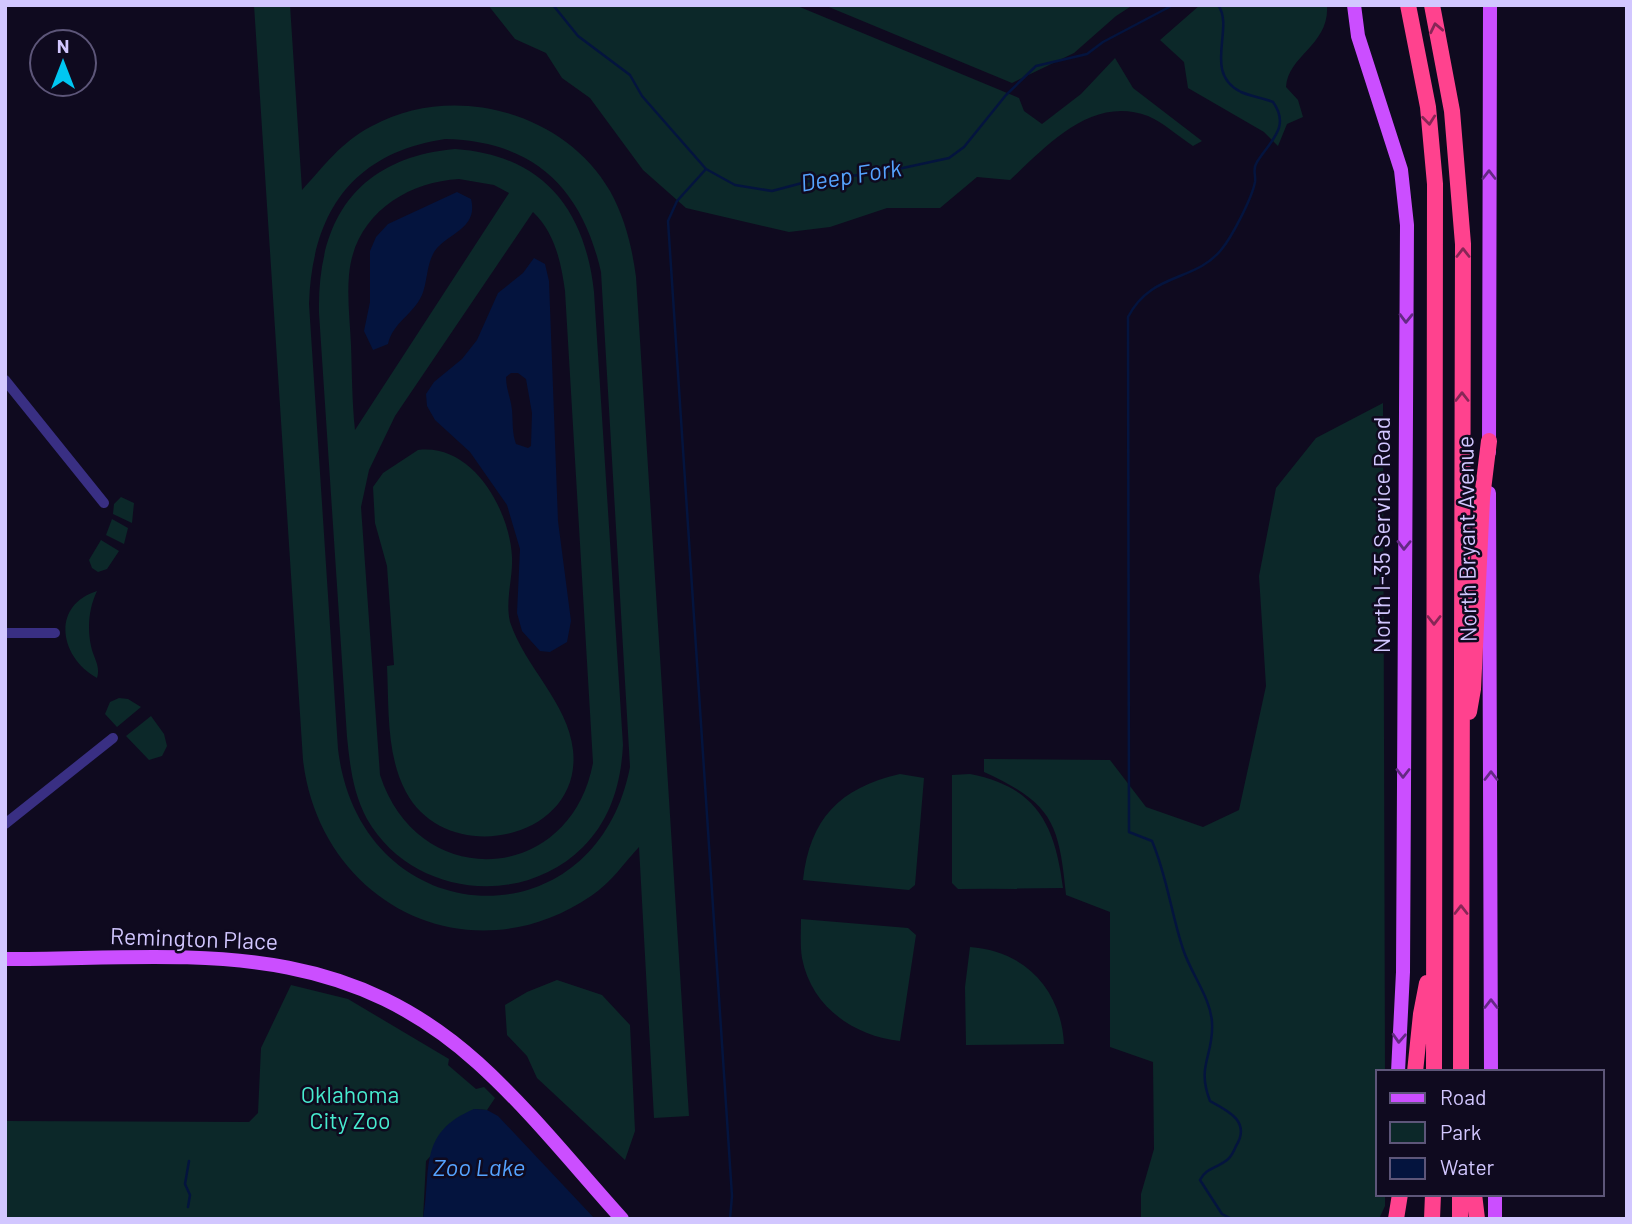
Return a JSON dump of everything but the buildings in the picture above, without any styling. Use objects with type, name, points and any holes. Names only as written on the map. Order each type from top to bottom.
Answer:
[{"type":"highway","points":[[1408,5],[1428,107],[1435,184],[1434,1070]]},
{"type":"highway","points":[[1432,5],[1452,111],[1463,244],[1461,1070]]},
{"type":"highway","points":[[1461,759],[1473,689],[1480,533],[1489,441]]},
{"type":"highway","points":[[1415,1070],[1420,1014],[1434,950]]},
{"type":"highway","points":[[1395,1219],[1400,1196]]},
{"type":"highway","points":[[1432,1219],[1433,1196]]},
{"type":"highway","points":[[1460,1196],[1460,1219]]},
{"type":"highway","points":[[1475,1196],[1478,1219]]},
{"type":"main road","name":"North I-35 Service Road","points":[[1354,5],[1358,36],[1401,170],[1408,225],[1403,958],[1398,1070]]},
{"type":"main road","name":"North Bryant Avenue","points":[[1490,5],[1491,1070]]},
{"type":"main road","name":"Remington Place","points":[[5,959],[246,960],[308,970],[371,993],[420,1020],[479,1064],[622,1219]]},
{"type":"main road","points":[[1395,1196],[1395,1219]]},
{"type":"main road","points":[[1494,1196],[1495,1219]]},
{"type":"street","points":[[5,380],[104,503]]},
{"type":"street","points":[[5,633],[55,633]]},
{"type":"street","points":[[5,824],[113,738]]},
{"type":"green space","points":[[254,5],[290,5],[302,190],[342,147],[372,126],[403,113],[436,106],[470,106],[504,112],[536,124],[565,141],[590,163],[610,191],[624,222],[636,277],[689,1116],[654,1118],[639,847],[598,891],[544,920],[497,930],[451,927],[408,913],[369,888],[338,854],[315,811],[303,760]],"holes":[[[445,139],[476,142],[504,149],[528,160],[549,175],[567,194],[581,216],[601,272],[630,767],[608,826],[573,867],[528,890],[479,896],[431,884],[388,856],[355,811],[338,749],[309,304],[318,242],[329,215],[343,193],[362,173],[385,158],[413,146]]]},
{"type":"green space","points":[[488,5],[795,5],[1019,98],[1024,111],[1042,124],[1081,94],[1115,58],[1133,88],[1202,141],[1193,146],[1148,116],[1127,111],[1108,112],[1072,127],[1010,180],[977,177],[940,208],[887,208],[830,227],[789,232],[686,208],[643,170],[590,98],[562,78],[546,53],[515,39]]},
{"type":"green space","points":[[824,5],[1133,5],[1116,16],[1074,53],[1012,83]]},
{"type":"green space","points":[[1200,5],[1327,5],[1322,30],[1288,76],[1286,87],[1298,100],[1303,117],[1287,124],[1278,146],[1264,132],[1188,88],[1184,62],[1160,40]]},
{"type":"green space","points":[[455,149],[486,153],[512,162],[535,175],[554,191],[569,211],[581,235],[594,292],[623,745],[620,773],[613,800],[601,825],[583,847],[558,867],[529,880],[499,886],[468,885],[438,878],[411,865],[386,845],[367,819],[358,799],[348,748],[319,313],[320,280],[335,223],[350,200],[368,180],[392,165],[421,155]],"holes":[[[459,179],[494,185],[509,193],[355,430],[348,292],[353,254],[372,219],[386,206],[420,187]],[[533,212],[552,239],[565,291],[593,763],[579,803],[555,833],[526,852],[492,859],[458,855],[426,840],[399,813],[380,775],[361,507],[369,470],[395,416]]]},
{"type":"green space","points":[[1383,403],[1385,1070],[1376,1070],[1376,1196],[1385,1196],[1385,1206],[1379,1219],[1141,1219],[1141,1194],[1154,1149],[1153,1062],[1110,1047],[1110,912],[1066,895],[1060,849],[1048,818],[1025,794],[984,772],[984,759],[1110,760],[1146,807],[1203,827],[1239,810],[1266,686],[1259,576],[1276,488],[1316,438]]},
{"type":"green space","points":[[418,450],[438,451],[456,457],[485,484],[496,501],[510,539],[510,622],[525,654],[563,716],[569,733],[573,750],[570,781],[557,805],[535,823],[509,834],[479,836],[451,831],[425,816],[406,792],[395,762],[387,666],[394,665],[387,566],[375,523],[373,487],[383,473]]},
{"type":"green space","points":[[121,497],[134,503],[132,523],[113,514],[114,504]]},
{"type":"green space","points":[[112,519],[128,528],[124,544],[106,535]]},
{"type":"green space","points":[[101,540],[119,551],[107,569],[98,572],[92,568],[89,560]]},
{"type":"green space","points":[[97,591],[89,625],[91,646],[98,669],[97,678],[75,658],[68,646],[66,633],[72,608],[82,598]]},
{"type":"green space","points":[[119,698],[128,699],[141,707],[117,727],[105,714],[110,702]]},
{"type":"green space","points":[[151,716],[164,734],[167,746],[162,756],[149,760],[126,736]]},
{"type":"green space","points":[[900,774],[924,778],[915,885],[909,890],[803,880],[813,840],[831,809],[860,788]]},
{"type":"green space","points":[[970,774],[1012,788],[1039,812],[1055,845],[1063,888],[958,889],[952,883],[952,775]]},
{"type":"green space","points":[[801,919],[908,928],[916,935],[900,1041],[866,1033],[851,1025],[837,1016],[814,991],[802,958]]},
{"type":"green space","points":[[970,947],[1007,956],[1036,976],[1056,1006],[1064,1044],[966,1045],[965,987]]},
{"type":"green space","points":[[557,980],[602,995],[630,1025],[635,1131],[625,1160],[537,1078],[527,1056],[507,1035],[505,1005],[527,992]]},
{"type":"green space","name":"Oklahoma City Zoo","points":[[291,985],[348,999],[449,1059],[448,1065],[476,1089],[484,1087],[495,1098],[487,1110],[474,1109],[426,1161],[423,1219],[5,1219],[5,1121],[249,1122],[258,1113],[261,1048]]},
{"type":"water","points":[[457,192],[471,199],[471,216],[462,228],[433,253],[418,302],[394,330],[388,344],[373,350],[364,331],[370,302],[370,251],[376,237],[388,224]]},
{"type":"water","points":[[534,258],[545,264],[549,281],[558,521],[571,621],[567,642],[550,652],[540,651],[522,631],[517,613],[520,549],[507,505],[470,452],[435,420],[427,406],[426,394],[434,382],[462,359],[477,340],[498,293],[523,273]],"holes":[[[511,373],[518,373],[526,379],[532,413],[531,446],[528,448],[516,444],[506,381],[506,377]]]},
{"type":"water","name":"Zoo Lake","points":[[474,1109],[487,1110],[498,1116],[595,1219],[423,1219],[430,1155],[435,1141],[443,1129]]},
{"type":"waterway","name":"Deep Fork","points":[[553,5],[578,36],[630,75],[642,96],[706,169],[735,185],[772,191],[821,178],[875,174],[949,158],[964,147],[1006,95],[1036,66],[1087,54],[1103,42],[1173,5]]},
{"type":"waterway","points":[[1218,5],[1223,26],[1223,74],[1230,84],[1241,92],[1273,102],[1280,119],[1277,134],[1254,169],[1255,182],[1250,198],[1221,250],[1199,268],[1149,292],[1128,317],[1129,832],[1152,841],[1183,949],[1211,1014],[1212,1034],[1205,1069],[1206,1089],[1210,1101],[1231,1113],[1241,1130],[1230,1157],[1205,1173],[1200,1180],[1222,1214],[1232,1219]]},
{"type":"waterway","points":[[706,169],[677,201],[668,221],[732,1196],[730,1219]]},
{"type":"waterway","points":[[188,1207],[190,1195],[185,1184],[189,1161]]}]
